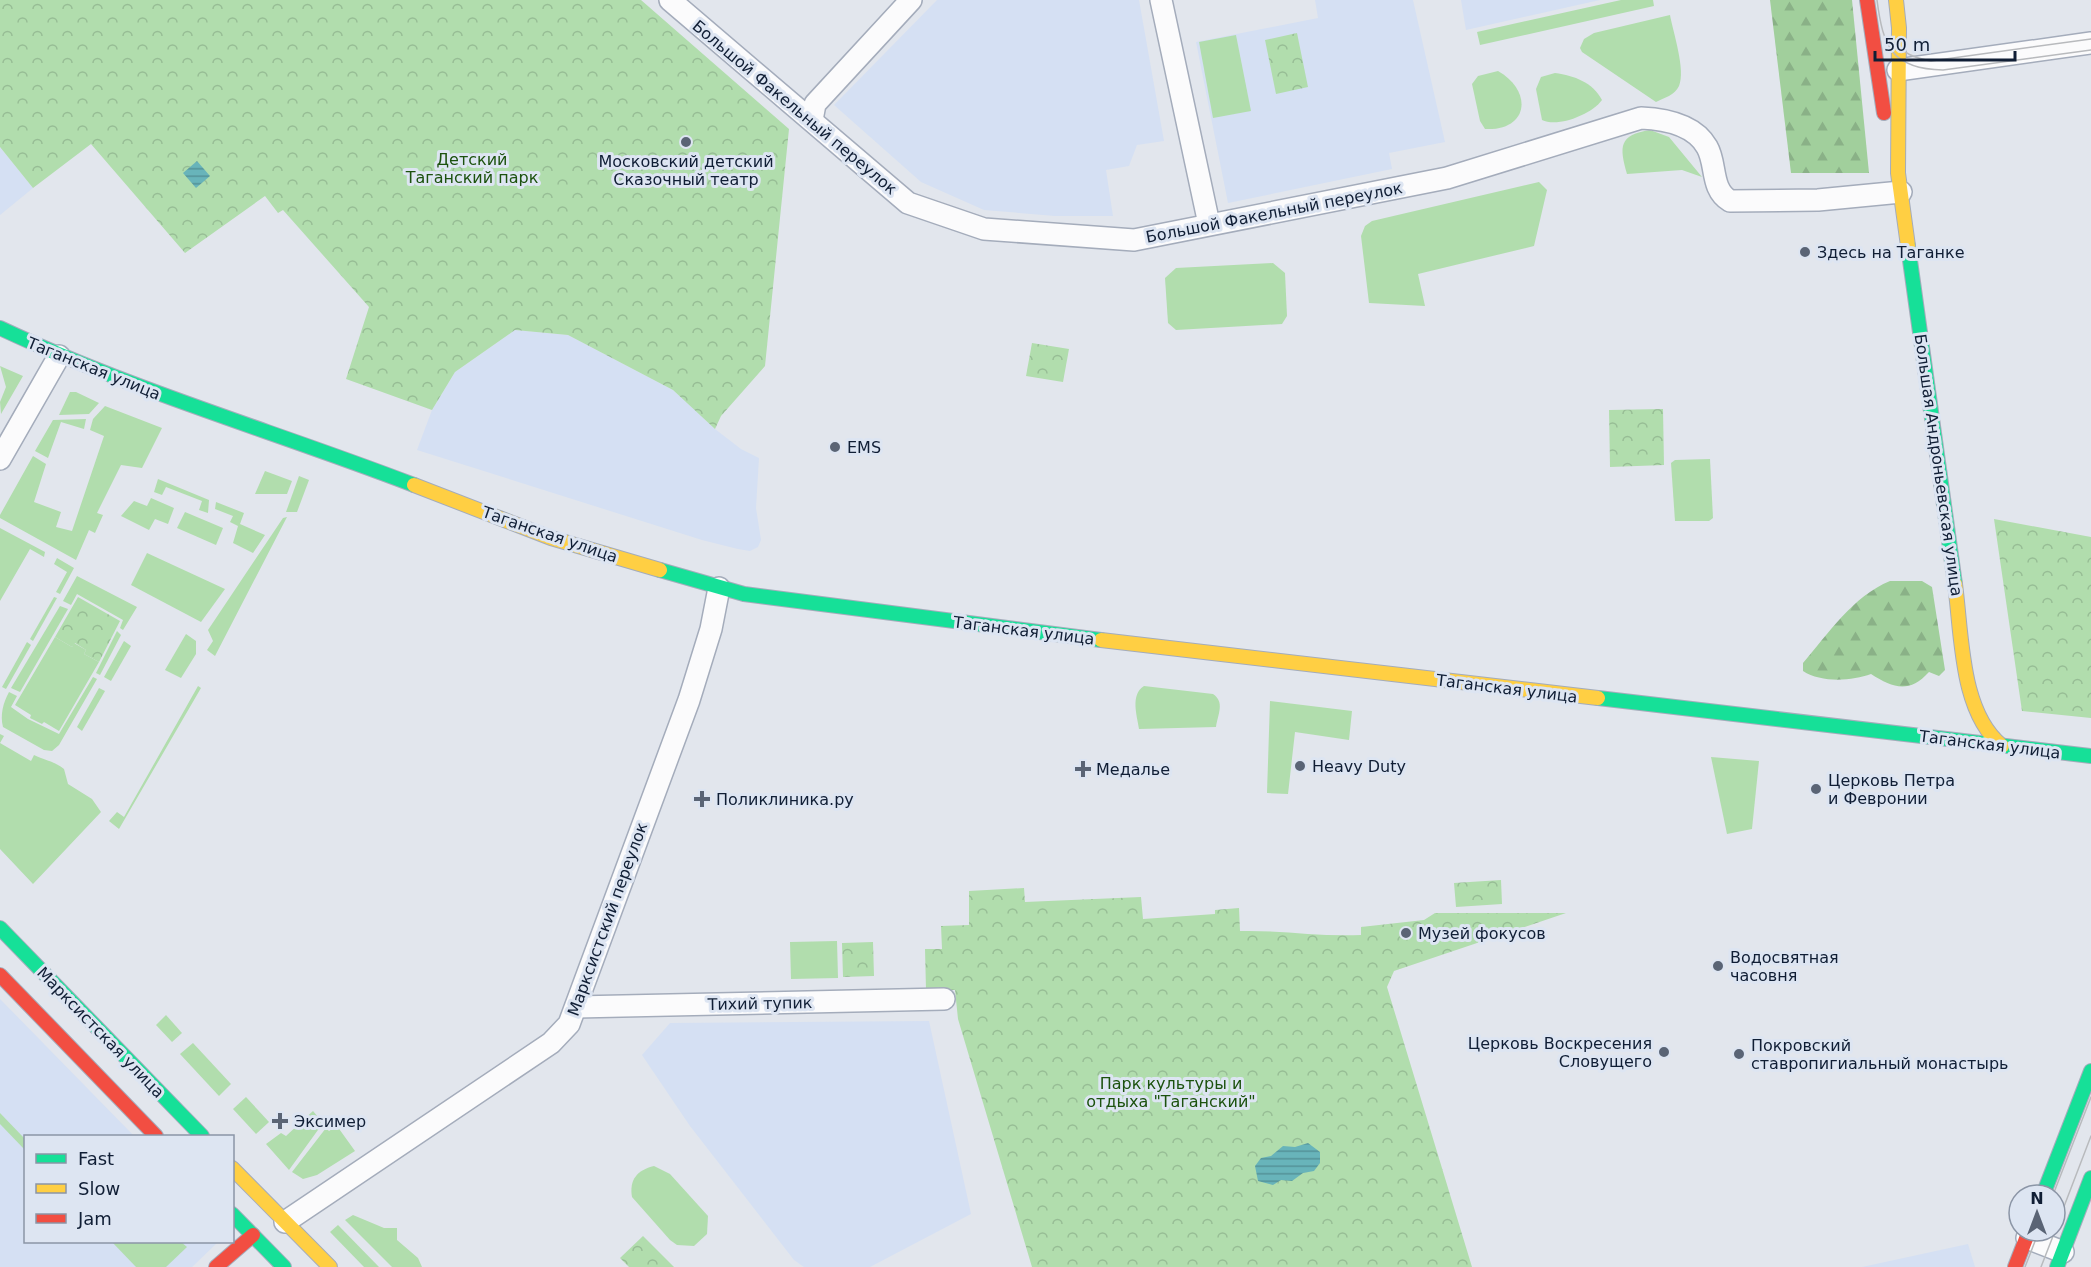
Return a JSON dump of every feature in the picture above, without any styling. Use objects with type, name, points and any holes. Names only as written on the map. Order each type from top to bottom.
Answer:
[{"type":"main road","name":"Большая Андроньевская улица","points":[[1867,0],[1880,93],[1900,183],[1970,689],[1976,714],[1985,734],[2002,746]]},
{"type":"main road","name":"Большая Андроньевская улица","points":[[1896,0],[1899,28],[1900,183]]},
{"type":"main road","name":"Таганская улица","points":[[0,328],[59,356],[151,392],[353,462],[551,538],[718,588],[807,604],[1058,635],[2091,756]]},
{"type":"main road","name":"Марксистская улица","points":[[0,928],[200,1135]]},
{"type":"main road","name":"Марксистская улица","points":[[0,975],[154,1135]]},
{"type":"main road","points":[[2048,1183],[2091,1071]]},
{"type":"main road","points":[[234,1170],[330,1267]]},
{"type":"main road","points":[[2060,1260],[2091,1178]]},
{"type":"main road","points":[[234,1216],[284,1267]]},
{"type":"main road","points":[[216,1267],[253,1235]]},
{"type":"main road","points":[[2015,1267],[2024,1243]]},
{"type":"street","name":"Большой Факельный переулок","points":[[670,0],[785,101],[812,120],[908,203],[984,229],[1134,240],[1447,178],[1641,118],[1666,119],[1687,128],[1707,146],[1718,186],[1723,196],[1730,201],[1818,200],[1900,183]]},
{"type":"street","points":[[812,120],[815,104],[911,0]]},
{"type":"street","points":[[1161,0],[1209,224]]},
{"type":"street","points":[[1898,70],[2091,44]]},
{"type":"street","points":[[0,459],[59,356]]},
{"type":"street","name":"Марксистский переулок","points":[[285,1222],[551,1043],[568,1024],[689,700],[711,629],[718,588]]},
{"type":"street","name":"Тихий тупик","points":[[576,1007],[944,999]]},
{"type":"street","points":[[2039,1243],[2060,1260]]},
{"type":"shaded area","points":[[937,0],[1139,0],[1164,141],[1137,145],[1129,166],[1106,170],[1113,216],[1055,216],[984,210],[921,182],[834,105]]},
{"type":"shaded area","points":[[1315,0],[1413,0],[1445,142],[1389,153],[1392,169],[1228,203],[1196,42],[1318,18]]},
{"type":"shaded area","points":[[1461,0],[1600,0],[1466,30]]},
{"type":"shaded area","points":[[0,147],[33,188],[0,215]]},
{"type":"shaded area","points":[[515,330],[568,335],[673,390],[715,429],[741,449],[759,458],[756,508],[761,540],[758,547],[750,551],[702,540],[417,450],[432,410],[455,372]]},
{"type":"shaded area","points":[[0,999],[133,1135],[24,1135],[24,1243],[217,1243],[192,1267],[0,1267]]},
{"type":"shaded area","points":[[929,1021],[971,1214],[870,1267],[804,1267],[794,1260],[690,1126],[642,1055],[670,1023]]},
{"type":"shaded area","points":[[1968,1244],[1975,1267],[1862,1267]]},
{"type":"green space","name":"Детский Таганский парк","points":[[0,0],[641,0],[789,129],[765,366],[721,416],[715,429],[673,390],[568,335],[515,330],[455,372],[432,410],[346,379],[369,307],[283,210],[278,213],[265,196],[185,253],[91,144],[33,188],[0,147]]},
{"type":"green space","points":[[1621,0],[1653,0],[1654,6],[1480,45],[1477,32]]},
{"type":"green space","points":[[1770,0],[1852,0],[1869,173],[1791,173]]},
{"type":"green space","points":[[1670,15],[1680,61],[1681,79],[1675,92],[1656,102],[1582,52],[1580,48],[1584,39],[1594,33]]},
{"type":"green space","points":[[1297,33],[1308,87],[1276,94],[1265,40]]},
{"type":"green space","points":[[1236,35],[1251,111],[1213,118],[1199,42]]},
{"type":"green space","points":[[1498,71],[1517,89],[1521,99],[1521,109],[1518,117],[1510,124],[1485,129],[1480,121],[1472,84],[1478,76]]},
{"type":"green space","points":[[1555,73],[1588,84],[1602,100],[1583,115],[1565,121],[1542,120],[1536,89],[1541,77]]},
{"type":"green space","points":[[1650,130],[1669,137],[1702,177],[1682,170],[1627,174],[1623,156],[1624,143],[1632,135]]},
{"type":"green space","points":[[1539,182],[1547,190],[1534,246],[1418,274],[1425,306],[1369,303],[1361,236],[1365,226],[1372,221]]},
{"type":"green space","points":[[1273,263],[1285,273],[1287,316],[1282,324],[1176,330],[1168,323],[1165,278],[1176,268]]},
{"type":"green space","points":[[1032,343],[1069,349],[1063,382],[1026,376]]},
{"type":"green space","points":[[0,366],[23,376],[1,414],[0,402],[6,387]]},
{"type":"green space","points":[[70,392],[76,392],[99,403],[89,414],[59,415]]},
{"type":"green space","points":[[105,406],[162,428],[142,468],[121,465],[97,513],[103,515],[95,533],[89,530],[76,560],[0,518],[0,515],[33,456],[46,464],[34,502],[61,512],[56,527],[72,531],[104,436],[90,430],[93,419]]},
{"type":"green space","points":[[1663,409],[1664,465],[1610,467],[1609,410]]},
{"type":"green space","points":[[86,419],[84,429],[61,422],[48,458],[35,451],[53,420]]},
{"type":"green space","points":[[1710,459],[1713,518],[1709,521],[1675,521],[1671,463],[1675,460]]},
{"type":"green space","points":[[265,471],[292,481],[287,494],[255,494]]},
{"type":"green space","points":[[299,476],[309,480],[297,512],[286,512]]},
{"type":"green space","points":[[158,479],[209,500],[208,513],[199,510],[202,501],[166,487],[162,495],[154,492]]},
{"type":"green space","points":[[151,498],[174,508],[168,524],[155,519],[149,530],[121,516],[134,501],[147,506]]},
{"type":"green space","points":[[216,502],[244,513],[240,524],[265,535],[253,553],[233,543],[238,526],[230,522],[233,516],[215,509]]},
{"type":"green space","points":[[185,512],[223,528],[216,545],[177,528]]},
{"type":"green space","points":[[287,517],[215,656],[207,650],[213,641],[208,630],[283,518]]},
{"type":"green space","points":[[1994,519],[2091,537],[2091,718],[2022,711]]},
{"type":"green space","points":[[0,528],[45,552],[44,557],[30,549],[0,601]]},
{"type":"green space","points":[[147,553],[225,589],[201,622],[131,585]]},
{"type":"green space","points":[[57,558],[74,568],[60,594],[56,592],[67,572],[54,564]]},
{"type":"green space","points":[[77,576],[137,607],[123,630],[120,628],[123,620],[77,594],[71,605],[63,601]]},
{"type":"green space","points":[[1890,581],[1922,581],[1932,587],[1945,670],[1939,676],[1929,672],[1915,684],[1908,686],[1887,683],[1871,674],[1837,680],[1819,678],[1803,671],[1803,663],[1842,617],[1864,596]]},
{"type":"green space","points":[[54,597],[57,598],[33,641],[30,639]]},
{"type":"green space","points":[[78,597],[120,621],[99,662],[84,654],[86,650],[75,643],[72,647],[55,637]]},
{"type":"green space","points":[[60,606],[68,609],[20,692],[11,688]]},
{"type":"green space","points":[[117,631],[121,635],[100,675],[96,673]]},
{"type":"green space","points":[[186,634],[196,641],[196,654],[181,678],[165,670]]},
{"type":"green space","points":[[55,637],[72,647],[74,643],[86,650],[84,654],[99,662],[59,731],[44,722],[42,724],[30,718],[31,715],[15,705]]},
{"type":"green space","points":[[124,641],[131,646],[111,681],[104,677]]},
{"type":"green space","points":[[27,642],[31,645],[6,689],[2,687]]},
{"type":"green space","points":[[93,677],[97,679],[59,745],[52,751],[44,750],[3,727],[3,709],[9,692],[17,696],[11,707],[28,719],[59,734]]},
{"type":"green space","points":[[198,686],[201,688],[119,829],[109,821],[117,812],[124,817]]},
{"type":"green space","points":[[1144,686],[1213,694],[1220,705],[1216,727],[1139,729],[1136,700]]},
{"type":"green space","points":[[99,688],[105,691],[82,731],[77,727]]},
{"type":"green space","points":[[1270,701],[1352,711],[1349,740],[1295,732],[1288,794],[1267,793]]},
{"type":"green space","points":[[0,743],[31,761],[34,755],[60,766],[64,769],[68,784],[92,799],[101,812],[33,884],[0,849]]},
{"type":"green space","points":[[1711,757],[1759,761],[1752,829],[1727,834]]},
{"type":"green space","points":[[1501,880],[1502,904],[1456,907],[1454,883]]},
{"type":"green space","name":"Парк культуры и отдыха \"Таганский\"","points":[[1024,888],[1025,902],[1141,897],[1143,919],[1215,914],[1215,910],[1239,908],[1240,931],[1361,935],[1361,927],[1424,920],[1435,913],[1566,913],[1394,971],[1387,987],[1472,1267],[1032,1267],[958,1019],[955,990],[926,990],[925,949],[942,949],[941,926],[969,925],[969,891]]},
{"type":"green space","points":[[837,941],[838,978],[791,979],[790,942]]},
{"type":"green space","points":[[873,942],[874,976],[843,977],[842,943]]},
{"type":"green space","points":[[166,1015],[182,1033],[172,1042],[156,1025]]},
{"type":"green space","points":[[193,1043],[231,1084],[219,1096],[180,1054]]},
{"type":"green space","points":[[246,1097],[269,1122],[256,1134],[233,1109]]},
{"type":"green space","points":[[313,1111],[323,1123],[289,1170],[266,1144],[281,1133],[286,1136]]},
{"type":"green space","points":[[0,1113],[24,1138],[24,1149],[0,1124]]},
{"type":"green space","points":[[337,1126],[355,1151],[317,1175],[303,1179],[292,1172],[326,1128],[329,1131]]},
{"type":"green space","points":[[654,1166],[670,1174],[708,1216],[707,1234],[694,1246],[677,1245],[670,1240],[632,1197],[633,1181],[643,1170]]},
{"type":"green space","points":[[353,1215],[384,1228],[397,1228],[397,1240],[418,1258],[422,1267],[392,1267],[345,1220]]},
{"type":"green space","points":[[338,1225],[379,1267],[364,1267],[330,1232]]},
{"type":"green space","points":[[643,1236],[674,1267],[629,1267],[620,1258]]},
{"type":"green space","points":[[113,1243],[182,1243],[187,1247],[166,1267],[136,1267]]},
{"type":"water","points":[[197,161],[210,176],[196,188],[183,173]]},
{"type":"water","points":[[1308,1143],[1320,1152],[1320,1163],[1314,1171],[1303,1173],[1292,1181],[1281,1180],[1273,1185],[1258,1181],[1255,1166],[1261,1158],[1271,1156],[1283,1146],[1295,1147]]},
{"type":"tram line","points":[[1877,0],[1883,31],[1893,52],[1901,60],[1926,69],[1943,70],[2091,50]]},
{"type":"tram line","points":[[1894,39],[1910,54],[1931,61],[2091,39]]},
{"type":"tram line","points":[[2058,1183],[2091,1097]]},
{"type":"tram line","points":[[2067,1199],[2091,1136]]},
{"type":"tram line","points":[[2025,1267],[2034,1243]]},
{"type":"tram line","points":[[2041,1267],[2050,1243]]},
{"type":"traffic: fast","points":[[1908,246],[1955,584]]},
{"type":"traffic: fast","points":[[0,328],[102,372],[414,485]]},
{"type":"traffic: fast","points":[[660,570],[744,594],[1101,640]]},
{"type":"traffic: fast","points":[[1598,698],[2091,756]]},
{"type":"traffic: fast","points":[[0,928],[201,1135]]},
{"type":"traffic: fast","points":[[2048,1183],[2091,1071]]},
{"type":"traffic: fast","points":[[2057,1267],[2091,1178]]},
{"type":"traffic: fast","points":[[234,1216],[284,1267]]},
{"type":"traffic: slow","points":[[1896,0],[1899,28],[1898,173],[1908,246]]},
{"type":"traffic: slow","points":[[414,485],[551,538],[660,570]]},
{"type":"traffic: slow","points":[[1955,584],[1965,671],[1971,693],[1978,714],[1988,731],[2002,746]]},
{"type":"traffic: slow","points":[[1101,640],[1598,698]]},
{"type":"traffic: slow","points":[[234,1170],[330,1267]]},
{"type":"traffic: jam","points":[[1867,0],[1884,113]]},
{"type":"traffic: jam","points":[[0,975],[155,1135]]},
{"type":"traffic: jam","points":[[216,1267],[253,1235]]},
{"type":"traffic: jam","points":[[2015,1267],[2024,1243]]},
{"type":"place","name":"Московский детский Сказочный театр","points":[[686,142]]},
{"type":"place","name":"Здесь на Таганке","points":[[1805,252]]},
{"type":"place","name":"EMS","points":[[835,447]]},
{"type":"place","name":"Heavy Duty","points":[[1300,766]]},
{"type":"place","name":"Медалье","points":[[1083,769]]},
{"type":"place","name":"Церковь Петра и Февронии","points":[[1816,789]]},
{"type":"place","name":"Поликлиника.ру","points":[[702,799]]},
{"type":"place","name":"Музей фокусов","points":[[1406,933]]},
{"type":"place","name":"Водосвятная часовня","points":[[1718,966]]},
{"type":"place","name":"Церковь Воскресения Словущего","points":[[1664,1052]]},
{"type":"place","name":"Покровский ставропигиальный монастырь","points":[[1739,1054]]},
{"type":"place","name":"Эксимер","points":[[280,1121]]}]
